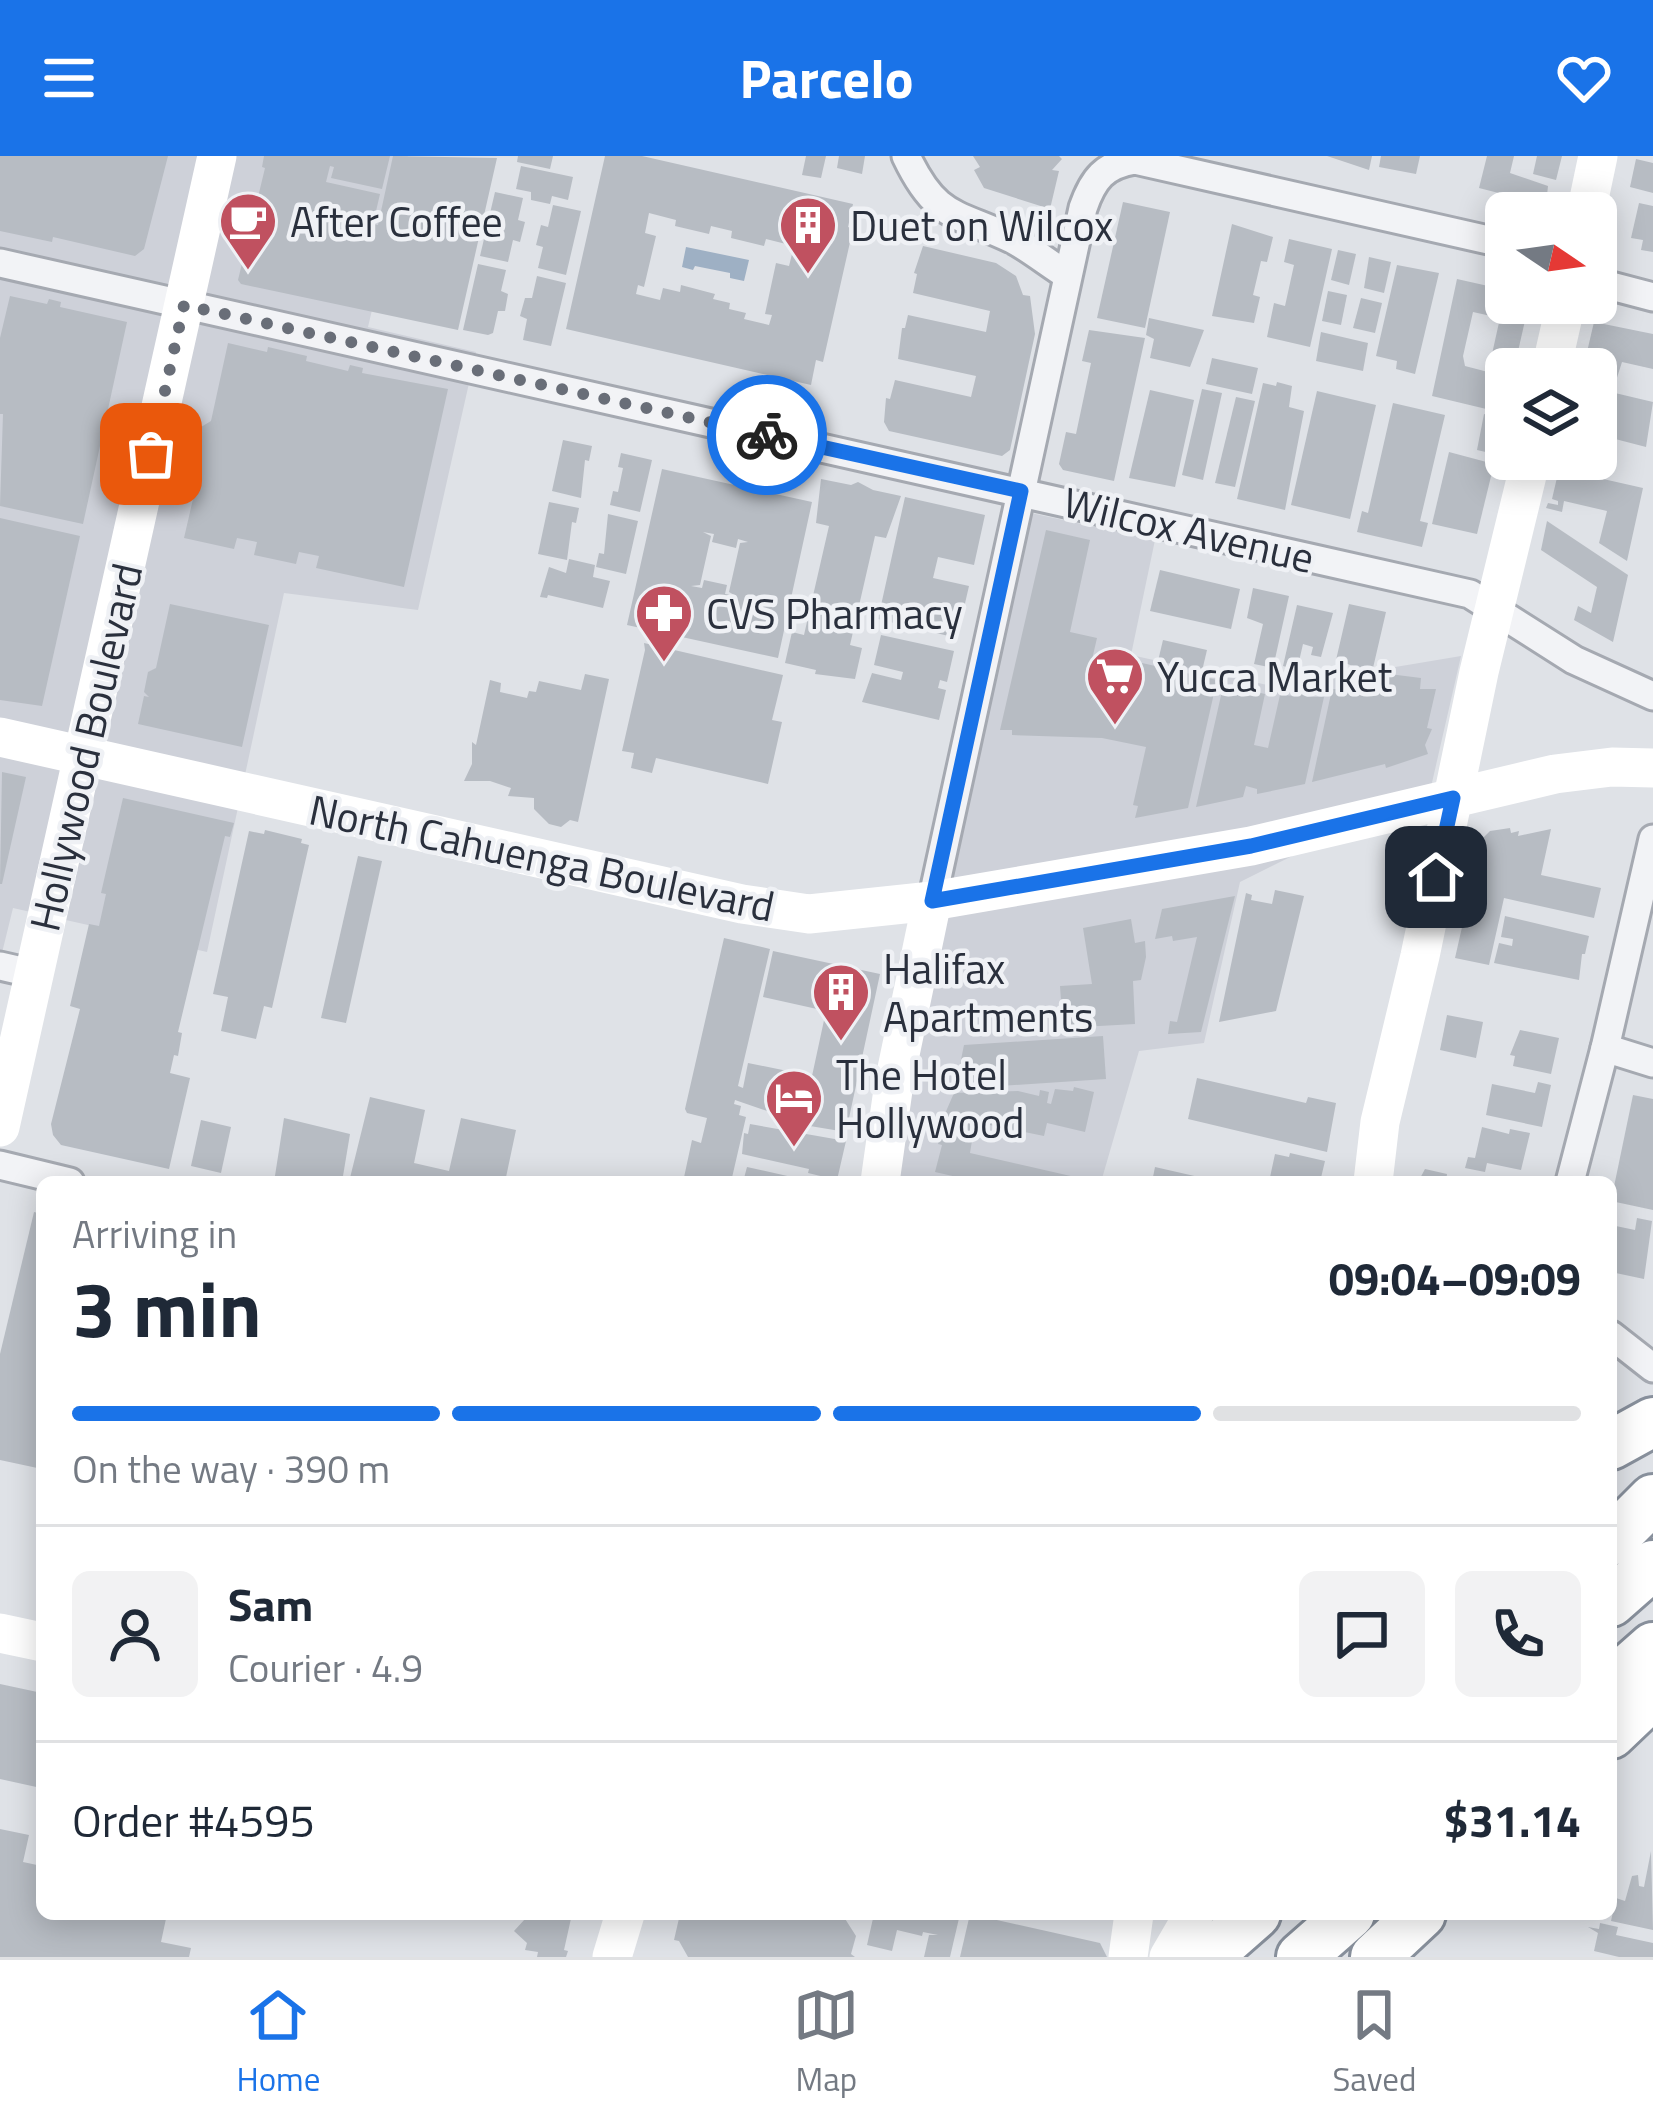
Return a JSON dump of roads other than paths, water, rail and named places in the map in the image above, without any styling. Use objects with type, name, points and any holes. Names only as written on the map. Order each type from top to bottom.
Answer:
[{"type":"highway","points":[[1617,1535],[1653,1499]]},
{"type":"highway","points":[[1617,1597],[1653,1565]]},
{"type":"highway","points":[[1617,1679],[1653,1647]]},
{"type":"highway","points":[[1617,1728],[1653,1694]]},
{"type":"highway","points":[[1207,1957],[1249,1920]]},
{"type":"highway","points":[[1301,1957],[1343,1920]]},
{"type":"highway","points":[[1375,1957],[1415,1920]]},
{"type":"main road","name":"Hollywood Boulevard","points":[[0,1127],[17,970],[83,755],[217,156]]},
{"type":"main road","points":[[1590,192],[1598,156]]},
{"type":"main road","points":[[1374,1176],[1380,1122],[1526,480]]},
{"type":"main road","name":"North Cahuenga Boulevard","points":[[0,737],[742,904],[809,914],[932,901],[1251,846],[1555,774],[1653,768]]},
{"type":"main road","points":[[881,1176],[932,901]]},
{"type":"main road","points":[[0,1633],[36,1641]]},
{"type":"main road","points":[[1128,1957],[1133,1920]]},
{"type":"main road","points":[[1169,1957],[1192,1920]]},
{"type":"main road","points":[[1196,1920],[1196,1957]]},
{"type":"street","points":[[907,156],[919,184],[938,206],[1016,241],[1067,275]]},
{"type":"street","points":[[932,901],[1067,275],[1091,185],[1106,167],[1135,160],[1485,239]]},
{"type":"street","name":"Wilcox Avenue","points":[[0,263],[1470,594],[1574,661],[1653,696]]},
{"type":"street","points":[[1617,288],[1653,297]]},
{"type":"street","points":[[1572,1176],[1653,839]]},
{"type":"street","points":[[1605,1048],[1653,1063]]},
{"type":"street","points":[[0,1165],[45,1176]]},
{"type":"street","points":[[1617,1340],[1653,1368]]},
{"type":"water","points":[[686,247],[749,260],[744,281],[730,278],[730,273],[682,267]]},
{"type":"place","name":"After Coffee","points":[[248,272]]},
{"type":"place","name":"Duet on Wilcox","points":[[808,276]]},
{"type":"place","name":"CVS Pharmacy","points":[[664,664]]},
{"type":"place","name":"Yucca Market","points":[[1115,727]]},
{"type":"place","name":"Halifax Apartments","points":[[841,1043]]},
{"type":"place","name":"The Hotel Hollywood","points":[[794,1149]]}]
